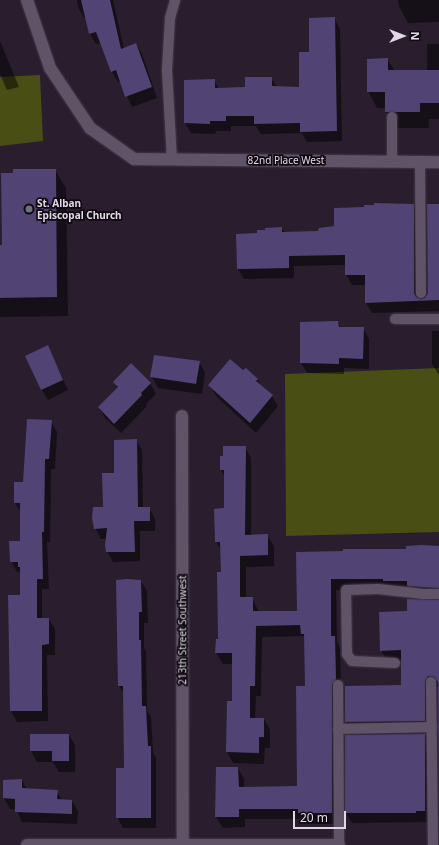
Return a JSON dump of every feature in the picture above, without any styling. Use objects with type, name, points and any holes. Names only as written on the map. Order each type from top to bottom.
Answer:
[{"type":"street","name":"82nd Place West","points":[[27,0],[50,68],[90,128],[134,159],[439,162]]},
{"type":"street","name":"213th Street Southwest","points":[[182,416],[183,844]]},
{"type":"street","points":[[27,845],[339,845]]},
{"type":"lane","points":[[172,160],[167,70],[170,18],[175,0]]},
{"type":"lane","points":[[392,117],[392,161]]},
{"type":"lane","points":[[420,162],[421,293]]},
{"type":"lane","points":[[395,319],[439,319]]},
{"type":"lane","points":[[395,663],[352,661],[347,654],[346,590],[378,589],[424,594],[439,594]]},
{"type":"lane","points":[[431,682],[433,845]]},
{"type":"lane","points":[[338,685],[339,845]]},
{"type":"lane","points":[[338,729],[432,727]]},
{"type":"green space","points":[[40,75],[43,141],[0,146],[0,77]]},
{"type":"green space","points":[[439,368],[439,532],[286,536],[285,374]]},
{"type":"building","points":[[81,0],[110,0],[121,49],[136,43],[152,87],[125,97],[116,70],[111,72],[96,32],[89,34]]},
{"type":"building","points":[[335,17],[337,131],[300,132],[300,123],[254,124],[254,116],[226,116],[226,121],[210,121],[210,124],[184,123],[184,80],[215,79],[215,88],[245,87],[245,77],[272,77],[272,86],[299,87],[299,52],[309,52],[309,18]]},
{"type":"building","points":[[388,58],[388,70],[439,70],[439,103],[420,103],[420,112],[385,112],[385,92],[367,92],[367,59]]},
{"type":"building","name":"St. Alban Episcopal Church","points":[[13,169],[56,169],[57,297],[0,298],[0,245],[2,245],[1,173],[13,173]]},
{"type":"building","points":[[374,203],[414,204],[414,293],[416,297],[421,299],[425,298],[428,293],[427,204],[439,204],[439,300],[365,303],[365,275],[345,275],[345,255],[289,256],[289,268],[237,269],[236,234],[257,233],[257,230],[265,230],[265,228],[282,227],[282,232],[318,231],[319,228],[334,226],[334,208],[364,207],[364,205],[374,205]]},
{"type":"building","points":[[338,321],[339,327],[364,327],[363,359],[339,358],[339,364],[300,363],[300,322]]},
{"type":"building","points":[[48,345],[63,380],[41,390],[25,356]]},
{"type":"building","points":[[154,355],[200,361],[196,384],[150,377]]},
{"type":"building","points":[[230,359],[243,370],[246,368],[258,379],[256,381],[273,395],[250,423],[208,385]]},
{"type":"building","points":[[131,363],[151,383],[141,393],[142,395],[114,424],[98,407],[118,387],[113,382]]},
{"type":"building","points":[[27,419],[52,420],[49,459],[45,459],[44,532],[42,532],[43,579],[37,579],[37,618],[49,618],[49,644],[42,645],[42,711],[10,711],[8,595],[20,595],[20,567],[18,567],[18,562],[10,562],[9,541],[20,541],[20,503],[14,503],[14,482],[23,482]]},
{"type":"building","points":[[137,439],[138,507],[150,507],[150,521],[134,521],[135,552],[106,552],[105,545],[107,528],[94,529],[92,518],[93,507],[103,507],[102,473],[114,473],[114,440]]},
{"type":"building","points":[[223,446],[246,446],[245,535],[268,534],[268,555],[240,556],[240,597],[253,597],[253,611],[297,611],[296,552],[343,551],[343,549],[406,549],[406,546],[421,545],[439,546],[439,588],[407,586],[407,581],[383,581],[383,579],[331,579],[331,636],[335,636],[336,679],[332,685],[332,813],[298,813],[298,809],[239,809],[239,817],[215,817],[216,767],[238,767],[239,787],[297,786],[296,686],[305,686],[304,634],[301,634],[300,625],[256,626],[255,686],[250,686],[250,718],[264,718],[264,737],[259,737],[259,753],[226,752],[227,701],[232,701],[232,653],[215,653],[216,639],[218,639],[217,572],[221,572],[220,542],[215,542],[214,509],[224,508],[224,470],[220,470],[220,456],[223,456]]},
{"type":"building","points":[[116,580],[141,580],[142,612],[139,612],[139,640],[141,640],[142,706],[146,706],[148,746],[151,746],[151,818],[116,818],[116,768],[124,768],[123,686],[118,686]]},
{"type":"building","points":[[407,599],[439,600],[439,779],[438,682],[434,677],[428,676],[425,682],[425,721],[345,722],[345,686],[401,685],[401,650],[380,651],[379,612],[407,611]]},
{"type":"building","points":[[30,734],[69,734],[69,761],[52,761],[52,751],[30,751]]},
{"type":"building","points":[[425,734],[425,811],[416,811],[416,813],[345,813],[345,735]]},
{"type":"building","points":[[22,779],[22,788],[58,790],[57,799],[72,800],[72,814],[15,812],[15,799],[3,798],[3,780]]},
{"type":"place","name":"St. Alban Episcopal Church","points":[[29,209]]}]
